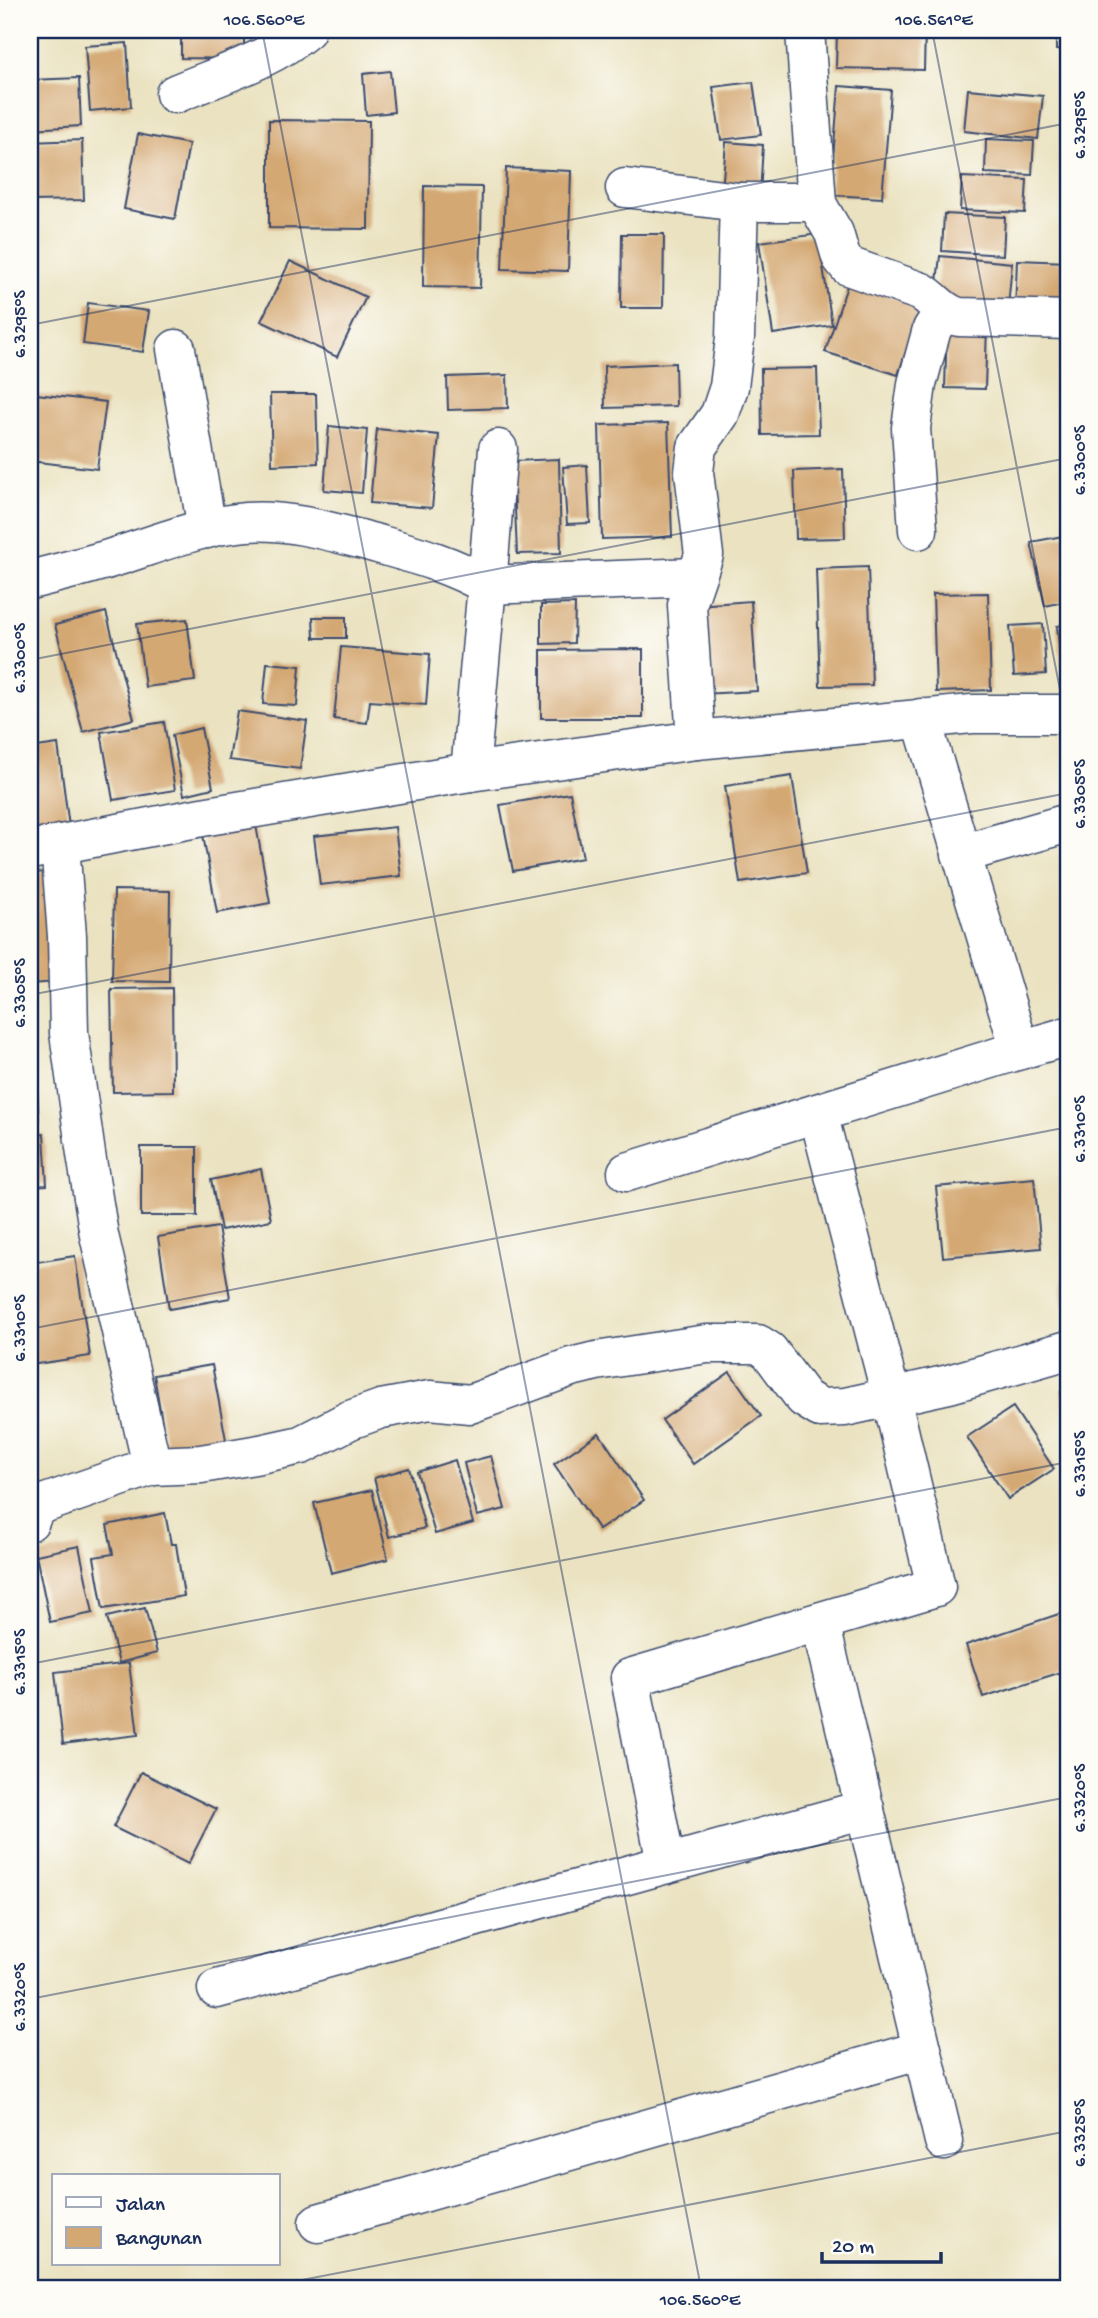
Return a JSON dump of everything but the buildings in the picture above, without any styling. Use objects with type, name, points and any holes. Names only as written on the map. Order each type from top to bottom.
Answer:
[{"type":"street","points":[[175,94],[273,52],[306,30]]},
{"type":"street","points":[[806,30],[817,204],[834,233],[841,257],[848,266],[922,292],[943,312],[960,317],[1068,320]]},
{"type":"street","points":[[625,188],[739,202],[789,201],[817,204]]},
{"type":"street","points":[[696,740],[687,605],[704,555],[694,472],[697,447],[720,414],[729,387],[735,338],[739,202]]},
{"type":"street","points":[[918,530],[911,428],[917,384],[932,329],[943,312]]},
{"type":"street","points":[[176,349],[206,528]]},
{"type":"street","points":[[470,772],[498,449]]},
{"type":"street","points":[[30,580],[102,561],[206,528],[247,522],[290,524],[323,530],[437,561],[487,585],[695,577]]},
{"type":"street","points":[[152,1465],[99,1235],[69,1032],[67,936],[45,847],[202,817],[470,772],[696,740],[972,714],[1068,714]]},
{"type":"street","points":[[921,718],[1020,1050]]},
{"type":"street","points":[[961,854],[1068,822]]},
{"type":"street","points":[[627,1172],[1068,1036]]},
{"type":"street","points":[[666,1864],[630,1678],[936,1587],[891,1396],[818,1113]]},
{"type":"street","points":[[30,1521],[40,1505],[152,1465],[201,1464],[260,1454],[301,1444],[350,1420],[381,1409],[429,1400],[470,1404],[535,1379],[596,1361],[707,1344],[758,1344],[769,1351],[804,1398],[820,1408],[845,1407],[949,1384],[1068,1350]]},
{"type":"street","points":[[820,1622],[944,2141]]},
{"type":"street","points":[[216,1989],[864,1809]]},
{"type":"street","points":[[318,2223],[922,2050]]}]
